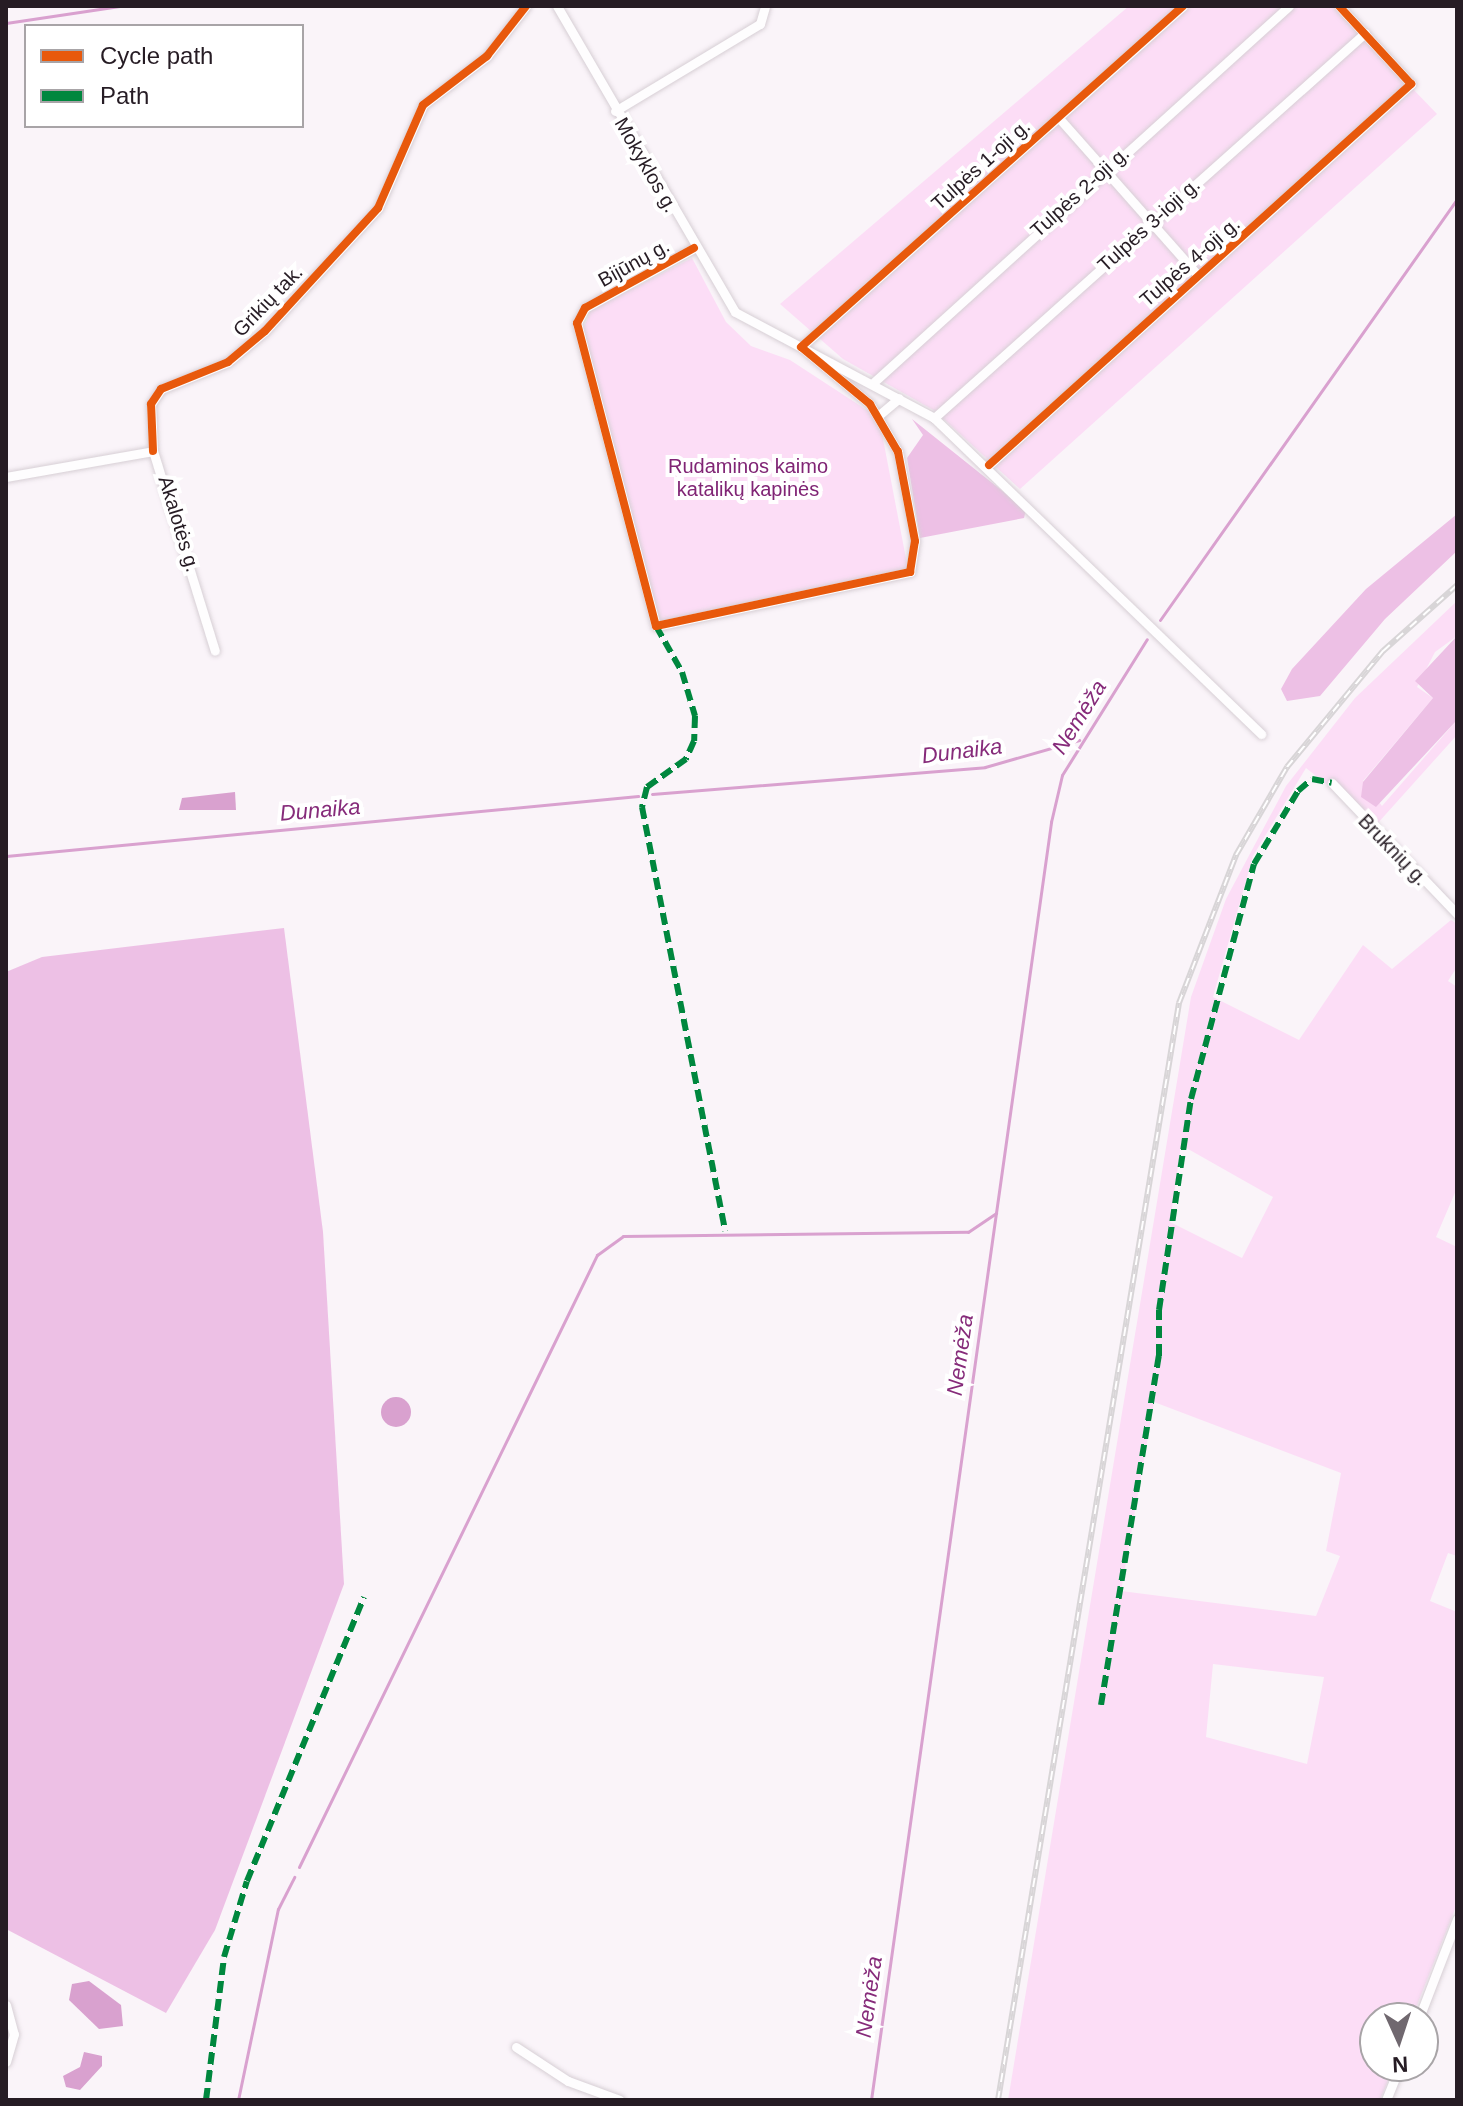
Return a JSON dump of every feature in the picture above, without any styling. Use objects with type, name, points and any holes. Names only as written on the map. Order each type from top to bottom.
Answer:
[{"type":"street","name":"Grikių tak.","points":[[153,451],[151,404],[161,389],[228,362],[326,265],[378,208],[423,105],[487,56],[526,6]]},
{"type":"street","name":"Mokyklos g.","points":[[557,6],[694,248],[735,312],[874,382],[934,418],[989,465],[1261,734]]},
{"type":"street","points":[[615,111],[760,24],[765,6]]},
{"type":"street","name":"Tulpės 1-oji g.","points":[[801,347],[1183,6]]},
{"type":"street","name":"Tulpės 2-oji g.","points":[[874,382],[1104,170],[1289,6]]},
{"type":"street","points":[[1339,6],[1365,33]]},
{"type":"street","name":"Tulpės 4-oji g.","points":[[989,465],[1411,84],[1365,33]]},
{"type":"street","name":"Tulpės 3-ioji g.","points":[[934,418],[1365,33]]},
{"type":"street","points":[[1058,117],[1198,275]]},
{"type":"street","name":"Bijūnų g.","points":[[694,248],[585,308],[577,323],[656,626],[910,572],[915,541],[902,467],[879,415]]},
{"type":"street","points":[[801,347],[879,415],[899,398]]},
{"type":"street","name":"Akalotės g.","points":[[6,477],[153,451],[215,651]]},
{"type":"street","name":"Bruknių g.","points":[[1332,783],[1457,914]]},
{"type":"street","points":[[1425,2002],[1457,1919]]},
{"type":"street","points":[[6,2005],[14,2034],[6,2062]]},
{"type":"street","points":[[516,2047],[568,2081],[620,2100]]},
{"type":"green space","points":[[1129,6],[1333,6],[1437,114],[1020,489],[935,411],[843,359],[780,304]]},
{"type":"green space","name":"Rudaminos kaimo katalikų kapinės","points":[[692,258],[726,322],[751,346],[790,360],[879,418],[908,569],[661,623],[655,618],[583,329],[591,310]]},
{"type":"green space","points":[[1457,601],[1457,636],[1435,652],[1417,687],[1433,698],[1363,781],[1382,806],[1457,720],[1457,735],[1377,824],[1306,768],[1253,856],[1213,997],[1299,1040],[1363,945],[1392,969],[1451,920],[1457,924],[1457,967],[1448,981],[1457,987],[1457,1188],[1436,1237],[1457,1247],[1457,1556],[1448,1553],[1430,1601],[1457,1612],[1457,1904],[1418,2002],[1359,2002],[1359,2082],[1387,2082],[1380,2100],[1008,2100],[1191,997],[1226,899],[1286,786],[1355,698]],"holes":[[[1181,1145],[1273,1197],[1242,1258],[1170,1222]],[[1154,1402],[1341,1473],[1326,1551],[1340,1556],[1316,1616],[1121,1591]],[[1213,1664],[1324,1677],[1307,1764],[1206,1737]]]},
{"type":"shaded area","points":[[912,419],[1026,510],[1024,518],[920,538],[907,458],[923,435]]},
{"type":"shaded area","points":[[1457,514],[1457,551],[1385,619],[1320,696],[1287,701],[1281,689],[1292,669],[1366,589]]},
{"type":"shaded area","points":[[1457,636],[1457,720],[1376,807],[1361,797],[1363,782],[1433,698],[1415,681]]},
{"type":"shaded area","points":[[235,792],[236,810],[179,810],[182,798]]},
{"type":"shaded area","points":[[284,928],[323,1232],[344,1584],[215,1930],[166,2013],[6,1929],[6,972],[42,957]]},
{"type":"shaded area","points":[[396,1397],[406,1402],[411,1412],[406,1422],[396,1427],[386,1422],[381,1412],[386,1402]]},
{"type":"shaded area","points":[[89,1981],[121,2005],[123,2026],[99,2029],[69,2000],[72,1984]]},
{"type":"shaded area","points":[[84,2052],[102,2056],[102,2066],[80,2090],[66,2087],[63,2076],[80,2067]]},
{"type":"waterway","points":[[6,23],[120,6]]},
{"type":"waterway","name":"Nemėža","points":[[1160,620],[1457,199]]},
{"type":"waterway","name":"Nemėža","points":[[871,2100],[1051,822],[1062,775],[1147,639]]},
{"type":"waterway","name":"Dunaika","points":[[652,794],[985,767],[1079,740]]},
{"type":"waterway","name":"Dunaika","points":[[6,856],[638,796]]},
{"type":"waterway","points":[[299,1867],[597,1255],[623,1236],[968,1232],[996,1213]]},
{"type":"waterway","points":[[238,2100],[278,1909],[294,1877]]},
{"type":"railway","points":[[998,2100],[1179,1003],[1236,855],[1287,767],[1383,651],[1457,585]]},
{"type":"marked path","points":[[656,626],[682,672],[695,716],[694,741],[686,759],[647,787],[642,807],[725,1231]]},
{"type":"marked path","points":[[1101,1705],[1159,1356],[1159,1310],[1191,1099],[1254,864],[1298,791],[1312,779],[1332,783]]},
{"type":"marked path","points":[[206,2100],[224,1957],[247,1881],[364,1597]]},
{"type":"cycle path","points":[[153,451],[151,404],[161,389],[228,362],[265,331],[378,208],[423,105],[487,56],[526,6]]},
{"type":"cycle path","points":[[694,248],[585,308],[577,323],[656,626],[910,572],[915,541],[898,452],[870,404],[801,347],[1183,6]]},
{"type":"cycle path","points":[[989,465],[1411,84],[1339,6]]}]
